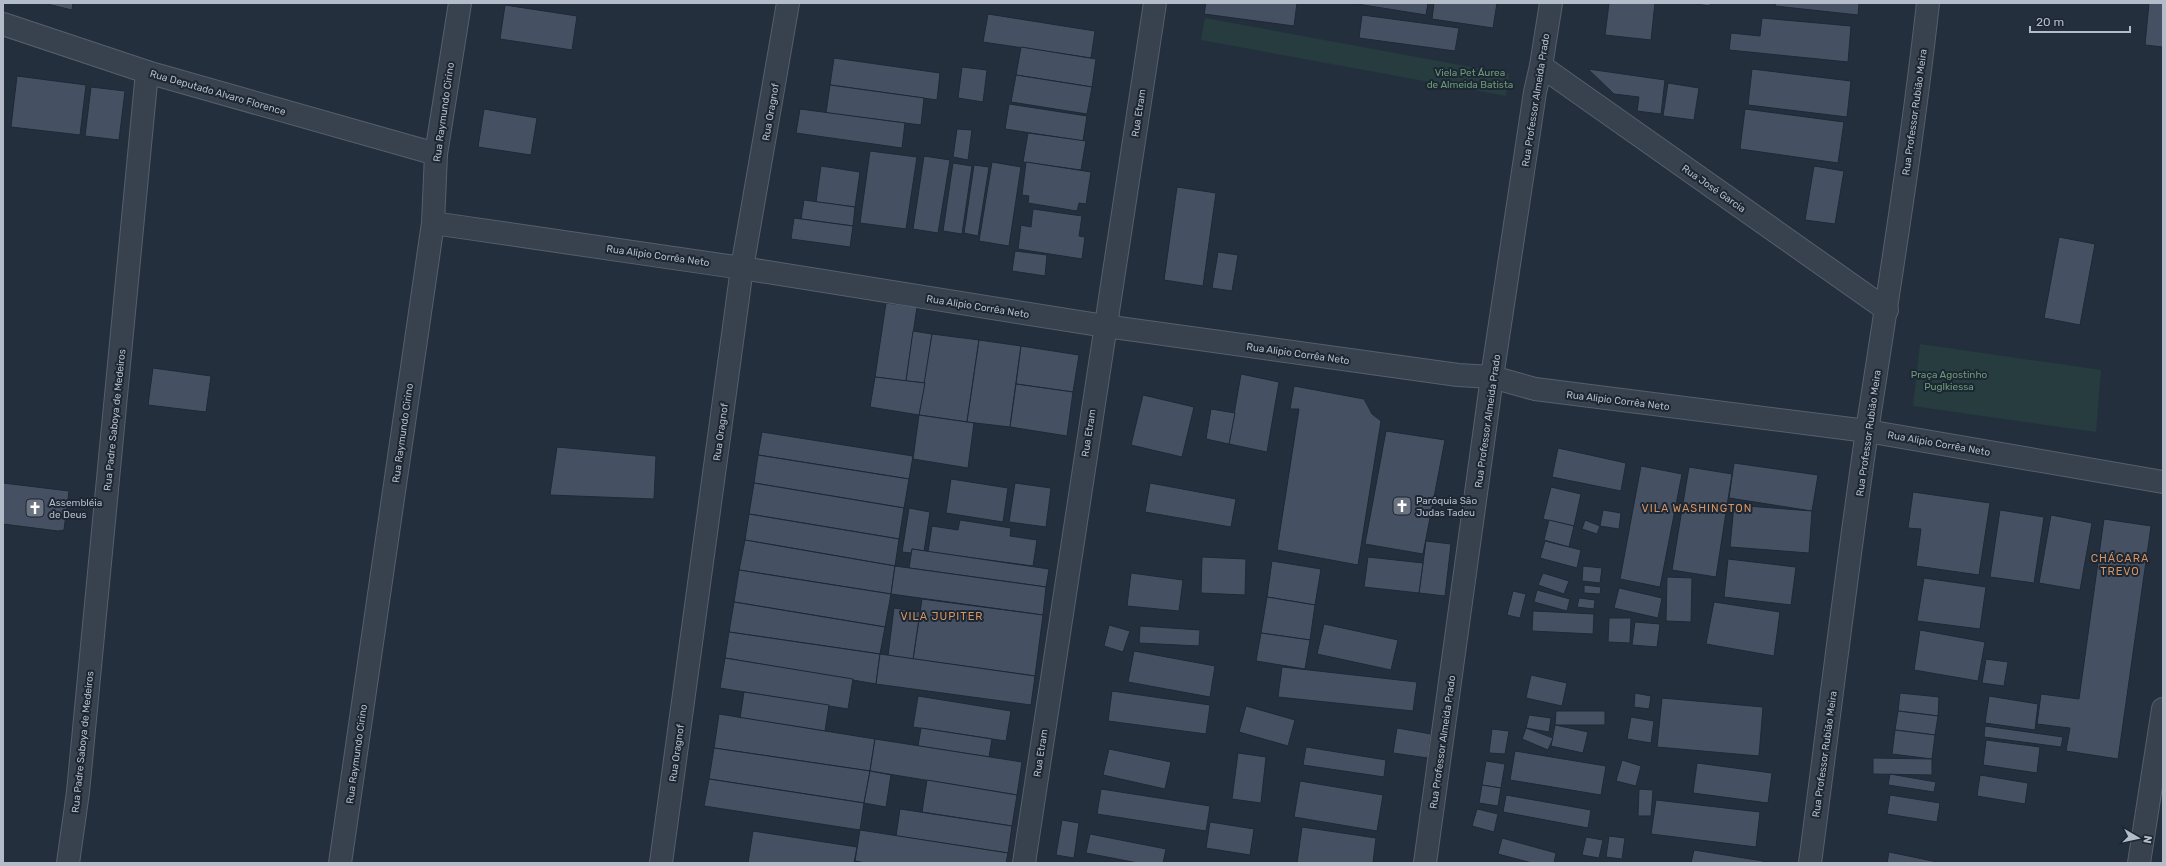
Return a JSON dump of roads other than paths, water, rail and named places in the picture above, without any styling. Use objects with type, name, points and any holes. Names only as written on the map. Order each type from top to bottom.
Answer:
[{"type":"street","name":"Rua Raymundo Cirino","points":[[340,863],[433,223],[436,154],[460,3]]},
{"type":"street","name":"Rua Oragnof","points":[[661,863],[742,268],[788,3]]},
{"type":"street","name":"Rua Etram","points":[[1024,863],[1155,3]]},
{"type":"street","name":"Rua Professor Almeida Prado","points":[[1425,863],[1492,377],[1535,92],[1541,66],[1551,3]]},
{"type":"street","name":"Rua Professor Rubião Meira","points":[[1810,863],[1868,431],[1887,310],[1928,3]]},
{"type":"street","name":"Rua Deputado Alvaro Florence","points":[[3,24],[147,72],[436,154]]},
{"type":"street","name":"Rua José Garcia","points":[[1541,66],[1887,310]]},
{"type":"street","name":"Rua Padre Saboya de Medeiros","points":[[68,863],[78,792],[147,72]]},
{"type":"street","name":"Rua Alipio Corrêa Neto","points":[[433,223],[742,268],[1105,326],[1458,375],[1492,377],[1535,389],[1868,431],[2163,482]]},
{"type":"street","points":[[2139,863],[2163,709]]},
{"type":"place","name":"Paróquia São Judas Tadeu","points":[[1402,506]]},
{"type":"place","name":"Assembléia de Deus","points":[[35,508]]},
{"type":"district","name":"VILA WASHINGTON","points":[[1697,508]]},
{"type":"district","name":"CHÁCARA TREVO","points":[[2120,564]]},
{"type":"district","name":"VILA JUPITER","points":[[942,616]]},
{"type":"park label","name":"Viela Pet Áurea de Almeida Batista","points":[[1470,78]]},
{"type":"park label","name":"Praça Agostinho Puglkiessa","points":[[1949,380]]}]
